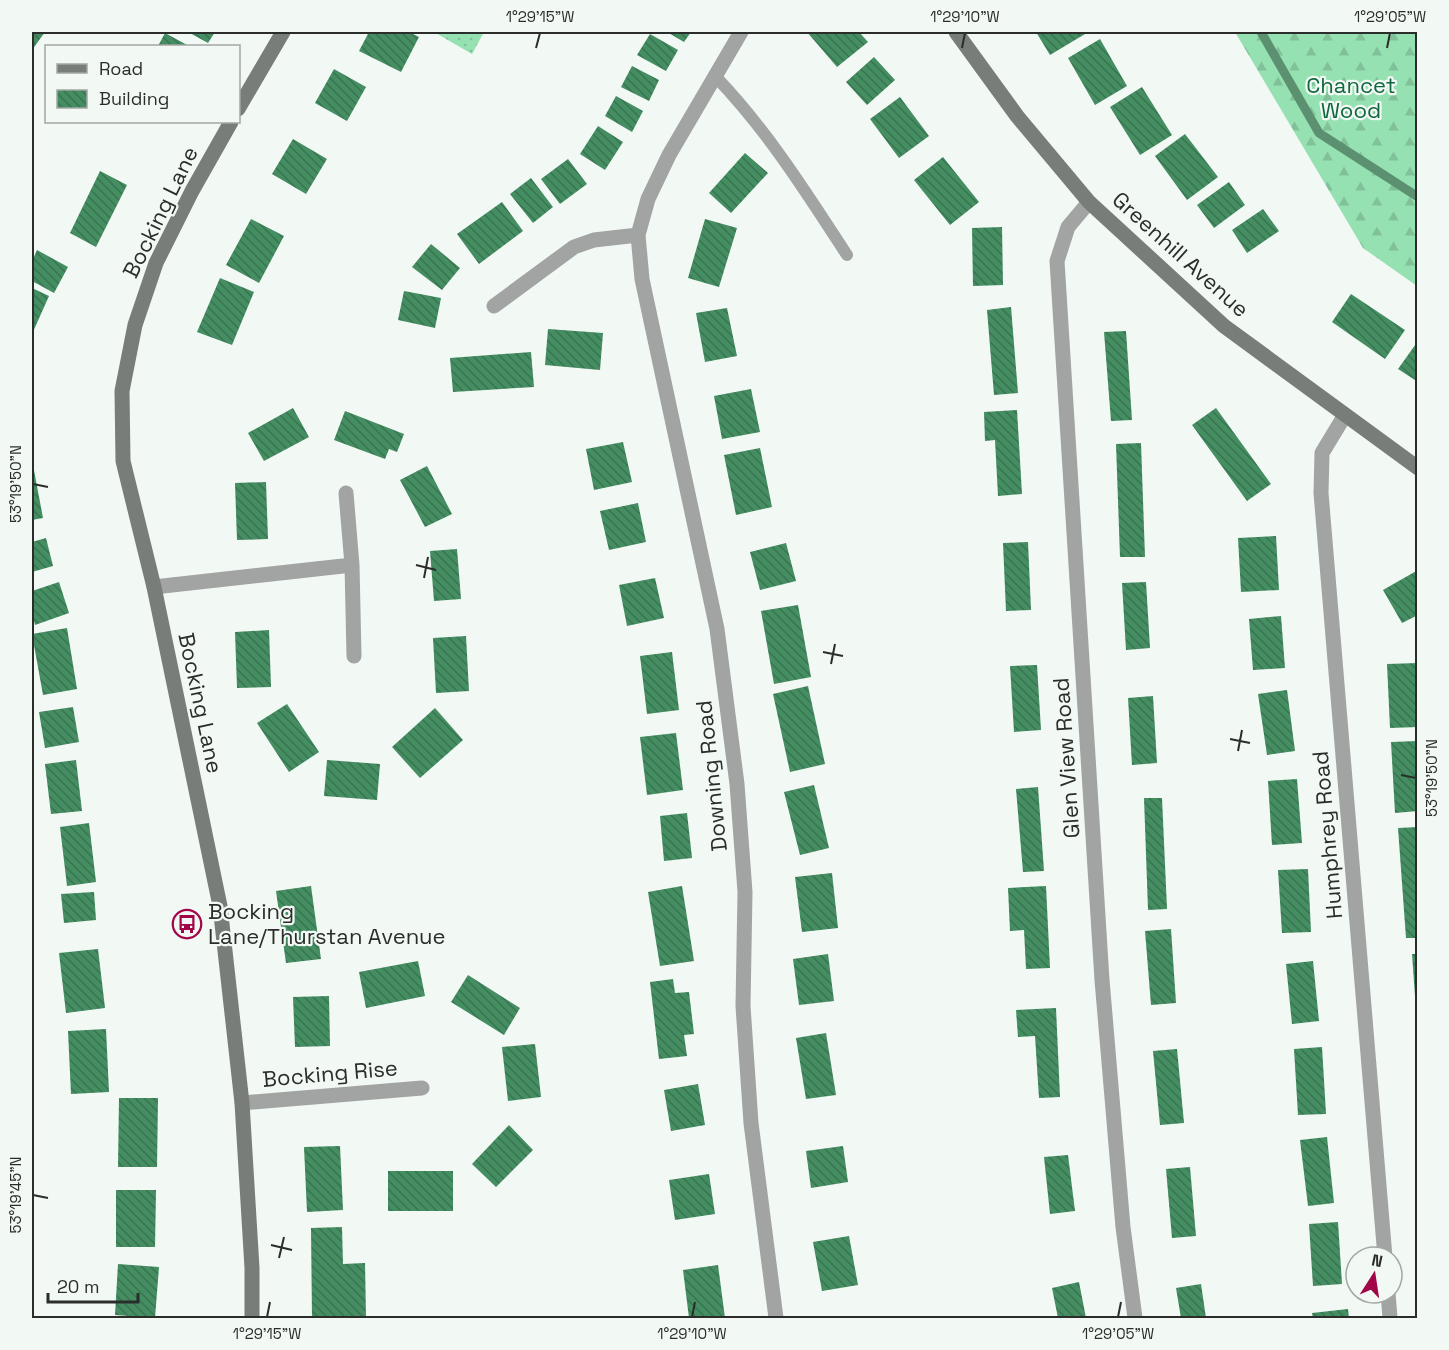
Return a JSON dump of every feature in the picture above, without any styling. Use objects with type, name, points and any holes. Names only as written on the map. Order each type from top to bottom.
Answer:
[{"type":"street","points":[[240,106],[283,32]]},
{"type":"street","points":[[494,306],[574,247],[594,240],[638,235],[648,199],[669,154],[741,32]]},
{"type":"street","name":"Greenhill Avenue","points":[[956,32],[1017,116],[1089,202],[1224,326],[1418,468]]},
{"type":"street","name":"Bocking Lane","points":[[230,123],[192,191],[156,263],[135,325],[122,391],[123,461],[154,587],[220,906],[242,1103],[252,1268],[252,1318]]},
{"type":"street","name":"Glen View Road","points":[[1089,202],[1068,227],[1057,261],[1102,980],[1123,1227],[1135,1318]]},
{"type":"street","name":"Downing Road","points":[[638,235],[642,279],[717,629],[737,783],[745,892],[744,1029],[751,1123],[776,1318]]},
{"type":"street","name":"Humphrey Road","points":[[1345,415],[1322,453],[1321,493],[1384,1245]]},
{"type":"street","points":[[346,493],[352,565],[354,656]]},
{"type":"street","points":[[154,587],[352,565]]},
{"type":"street","name":"Bocking Rise","points":[[242,1103],[422,1088]]},
{"type":"lane","points":[[715,76],[741,103],[785,160],[847,255]]},
{"type":"green space","points":[[434,32],[484,32],[472,54]]},
{"type":"green space","name":"Chancet Wood","points":[[1235,32],[1417,32],[1417,286],[1363,248]]},
{"type":"building","points":[[32,32],[45,32],[32,50]]},
{"type":"building","points":[[188,32],[215,32],[208,43]]},
{"type":"building","points":[[369,32],[409,32],[419,37],[401,72],[359,51]]},
{"type":"building","points":[[667,32],[691,32],[684,42]]},
{"type":"building","points":[[807,32],[859,32],[868,42],[837,67]]},
{"type":"building","points":[[1036,32],[1084,32],[1085,34],[1050,55]]},
{"type":"building","points":[[165,33],[187,45],[159,45]]},
{"type":"building","points":[[650,34],[678,50],[666,71],[637,55]]},
{"type":"building","points":[[1100,39],[1127,86],[1095,105],[1068,58]]},
{"type":"building","points":[[874,57],[895,80],[867,105],[846,82]]},
{"type":"building","points":[[632,66],[659,80],[649,101],[621,87]]},
{"type":"building","points":[[334,69],[366,87],[347,121],[315,103]]},
{"type":"building","points":[[1142,87],[1172,135],[1140,155],[1110,107]]},
{"type":"building","points":[[616,96],[643,111],[632,132],[605,116]]},
{"type":"building","points":[[900,97],[929,136],[899,158],[870,119]]},
{"type":"building","points":[[598,126],[623,142],[605,170],[580,154]]},
{"type":"building","points":[[1185,134],[1218,177],[1187,200],[1155,156]]},
{"type":"building","points":[[293,139],[327,159],[306,194],[272,174]]},
{"type":"building","points":[[745,153],[768,173],[731,213],[709,193]]},
{"type":"building","points":[[943,157],[979,202],[950,225],[914,180]]},
{"type":"building","points":[[568,159],[587,184],[560,204],[541,179]]},
{"type":"building","points":[[100,171],[127,185],[96,247],[70,233]]},
{"type":"building","points":[[531,178],[553,207],[533,223],[510,194]]},
{"type":"building","points":[[1229,182],[1245,205],[1214,228],[1197,205]]},
{"type":"building","points":[[502,202],[523,231],[479,264],[457,234]]},
{"type":"building","points":[[1263,209],[1279,231],[1247,253],[1232,230]]},
{"type":"building","points":[[251,219],[284,236],[259,283],[226,265]]},
{"type":"building","points":[[705,219],[737,228],[719,287],[688,278]]},
{"type":"building","points":[[1002,227],[1003,285],[973,286],[972,228]]},
{"type":"building","points":[[431,244],[460,268],[442,290],[412,267]]},
{"type":"building","points":[[37,250],[68,267],[54,293],[32,281],[32,261]]},
{"type":"building","points":[[220,278],[254,292],[232,345],[197,332]]},
{"type":"building","points":[[32,288],[49,296],[32,334]]},
{"type":"building","points":[[404,291],[441,298],[435,328],[398,320]]},
{"type":"building","points":[[1351,294],[1405,330],[1385,359],[1332,322]]},
{"type":"building","points":[[1011,307],[1018,393],[994,395],[987,310]]},
{"type":"building","points":[[727,308],[737,356],[705,362],[696,313]]},
{"type":"building","points":[[548,329],[603,333],[600,370],[545,365]]},
{"type":"building","points":[[1126,331],[1132,420],[1111,421],[1104,332]]},
{"type":"building","points":[[1418,341],[1418,382],[1398,369]]},
{"type":"building","points":[[531,352],[534,387],[453,392],[450,358]]},
{"type":"building","points":[[751,389],[760,432],[722,439],[714,396]]},
{"type":"building","points":[[293,408],[309,437],[264,461],[248,433]]},
{"type":"building","points":[[1216,408],[1271,484],[1247,501],[1192,425]]},
{"type":"building","points":[[1017,410],[1022,494],[998,496],[995,440],[985,441],[984,412]]},
{"type":"building","points":[[345,411],[404,434],[397,452],[389,449],[385,459],[334,440]]},
{"type":"building","points":[[623,442],[632,482],[594,490],[586,449]]},
{"type":"building","points":[[1141,443],[1145,557],[1120,557],[1116,444]]},
{"type":"building","points":[[760,448],[772,507],[736,515],[724,455]]},
{"type":"building","points":[[32,466],[43,518],[32,520]]},
{"type":"building","points":[[427,466],[452,514],[425,527],[400,480]]},
{"type":"building","points":[[266,482],[268,539],[237,540],[235,483]]},
{"type":"building","points":[[638,503],[646,542],[609,550],[600,511]]},
{"type":"building","points":[[1276,536],[1279,590],[1241,592],[1238,538]]},
{"type":"building","points":[[46,538],[53,566],[32,572],[32,542]]},
{"type":"building","points":[[1028,542],[1031,610],[1006,611],[1003,543]]},
{"type":"building","points":[[786,543],[796,581],[760,590],[750,552]]},
{"type":"building","points":[[457,549],[461,599],[434,601],[430,551]]},
{"type":"building","points":[[1418,570],[1418,615],[1402,623],[1383,590]]},
{"type":"building","points":[[655,578],[664,618],[627,626],[619,585]]},
{"type":"building","points":[[59,582],[69,613],[35,625],[32,614],[32,591]]},
{"type":"building","points":[[1146,582],[1150,648],[1126,650],[1122,583]]},
{"type":"building","points":[[798,605],[811,677],[774,684],[761,611]]},
{"type":"building","points":[[1281,616],[1285,668],[1253,670],[1249,619]]},
{"type":"building","points":[[67,628],[77,689],[43,695],[32,634]]},
{"type":"building","points":[[269,630],[271,687],[237,688],[235,632]]},
{"type":"building","points":[[466,636],[469,691],[436,693],[433,638]]},
{"type":"building","points":[[672,652],[679,710],[647,714],[640,656]]},
{"type":"building","points":[[1418,663],[1418,727],[1390,728],[1387,664]]},
{"type":"building","points":[[1037,665],[1041,730],[1014,732],[1010,666]]},
{"type":"building","points":[[808,686],[825,764],[790,772],[773,694]]},
{"type":"building","points":[[1287,690],[1295,751],[1267,755],[1258,694]]},
{"type":"building","points":[[1153,696],[1157,763],[1132,765],[1128,698]]},
{"type":"building","points":[[287,704],[319,752],[289,772],[257,723]]},
{"type":"building","points":[[73,707],[79,742],[45,748],[39,712]]},
{"type":"building","points":[[435,708],[463,740],[420,778],[392,747]]},
{"type":"building","points":[[676,733],[683,790],[647,795],[640,737]]},
{"type":"building","points":[[1417,741],[1418,811],[1395,813],[1391,742]]},
{"type":"building","points":[[76,760],[82,811],[51,814],[45,764]]},
{"type":"building","points":[[327,760],[380,764],[377,800],[324,796]]},
{"type":"building","points":[[1297,779],[1302,843],[1272,845],[1268,781]]},
{"type":"building","points":[[814,785],[829,848],[800,855],[784,792]]},
{"type":"building","points":[[1038,787],[1044,871],[1023,872],[1016,789]]},
{"type":"building","points":[[1144,798],[1162,798],[1167,909],[1148,910]]},
{"type":"building","points":[[687,813],[692,858],[664,861],[660,816]]},
{"type":"building","points":[[89,823],[96,882],[67,886],[60,827]]},
{"type":"building","points":[[1418,827],[1418,938],[1406,938],[1398,828]]},
{"type":"building","points":[[1308,869],[1311,932],[1282,933],[1278,870]]},
{"type":"building","points":[[832,873],[838,928],[802,932],[795,877]]},
{"type":"building","points":[[311,886],[321,959],[286,963],[276,891]]},
{"type":"building","points":[[682,886],[694,961],[660,966],[648,892]]},
{"type":"building","points":[[1046,886],[1050,968],[1026,969],[1024,930],[1010,931],[1008,888]]},
{"type":"building","points":[[94,892],[96,920],[64,923],[61,894]]},
{"type":"building","points":[[1171,929],[1176,1003],[1151,1005],[1145,931]]},
{"type":"building","points":[[98,949],[105,1008],[66,1013],[59,953]]},
{"type":"building","points":[[828,954],[834,1001],[799,1005],[793,959]]},
{"type":"building","points":[[1412,954],[1418,954],[1418,1010],[1416,1010]]},
{"type":"building","points":[[418,961],[425,996],[366,1008],[359,972]]},
{"type":"building","points":[[1313,961],[1319,1021],[1292,1024],[1286,964]]},
{"type":"building","points":[[468,975],[520,1008],[504,1035],[451,1002]]},
{"type":"building","points":[[673,979],[675,993],[689,992],[694,1034],[684,1035],[687,1056],[659,1059],[650,982]]},
{"type":"building","points":[[329,996],[330,1046],[295,1047],[293,997]]},
{"type":"building","points":[[1056,1008],[1060,1097],[1039,1098],[1035,1036],[1018,1037],[1016,1010]]},
{"type":"building","points":[[106,1029],[109,1092],[71,1094],[68,1031]]},
{"type":"building","points":[[826,1033],[836,1095],[806,1099],[796,1038]]},
{"type":"building","points":[[535,1044],[541,1097],[508,1101],[502,1047]]},
{"type":"building","points":[[1322,1047],[1326,1114],[1298,1115],[1294,1049]]},
{"type":"building","points":[[1177,1049],[1184,1123],[1160,1125],[1153,1051]]},
{"type":"building","points":[[698,1084],[705,1125],[671,1131],[664,1090]]},
{"type":"building","points":[[119,1098],[158,1098],[157,1167],[118,1167]]},
{"type":"building","points":[[509,1125],[533,1150],[496,1187],[472,1164]]},
{"type":"building","points":[[1327,1137],[1334,1203],[1308,1206],[1300,1140]]},
{"type":"building","points":[[340,1146],[343,1210],[307,1212],[304,1147]]},
{"type":"building","points":[[843,1146],[848,1182],[811,1188],[806,1151]]},
{"type":"building","points":[[1068,1155],[1075,1211],[1050,1214],[1044,1157]]},
{"type":"building","points":[[1190,1167],[1196,1236],[1172,1238],[1166,1169]]},
{"type":"building","points":[[388,1171],[453,1171],[453,1211],[388,1211]]},
{"type":"building","points":[[709,1174],[715,1214],[675,1220],[669,1180]]},
{"type":"building","points":[[116,1190],[156,1190],[155,1247],[116,1247]]},
{"type":"building","points":[[1338,1222],[1342,1284],[1313,1286],[1309,1224]]},
{"type":"building","points":[[342,1227],[343,1264],[365,1263],[366,1318],[312,1318],[311,1228]]},
{"type":"building","points":[[849,1236],[858,1285],[822,1291],[813,1242]]},
{"type":"building","points":[[118,1264],[159,1267],[155,1318],[115,1315]]},
{"type":"building","points":[[718,1265],[725,1318],[689,1318],[683,1270]]},
{"type":"building","points":[[1079,1282],[1086,1318],[1058,1318],[1052,1288]]},
{"type":"building","points":[[1201,1284],[1206,1318],[1181,1318],[1176,1288]]},
{"type":"building","points":[[1348,1309],[1349,1318],[1313,1318],[1312,1313]]},
{"type":"waterway","points":[[1261,32],[1319,133],[1418,197]]},
{"type":"place","name":"Bocking Lane/Thurstan Avenue","points":[[187,924]]}]
